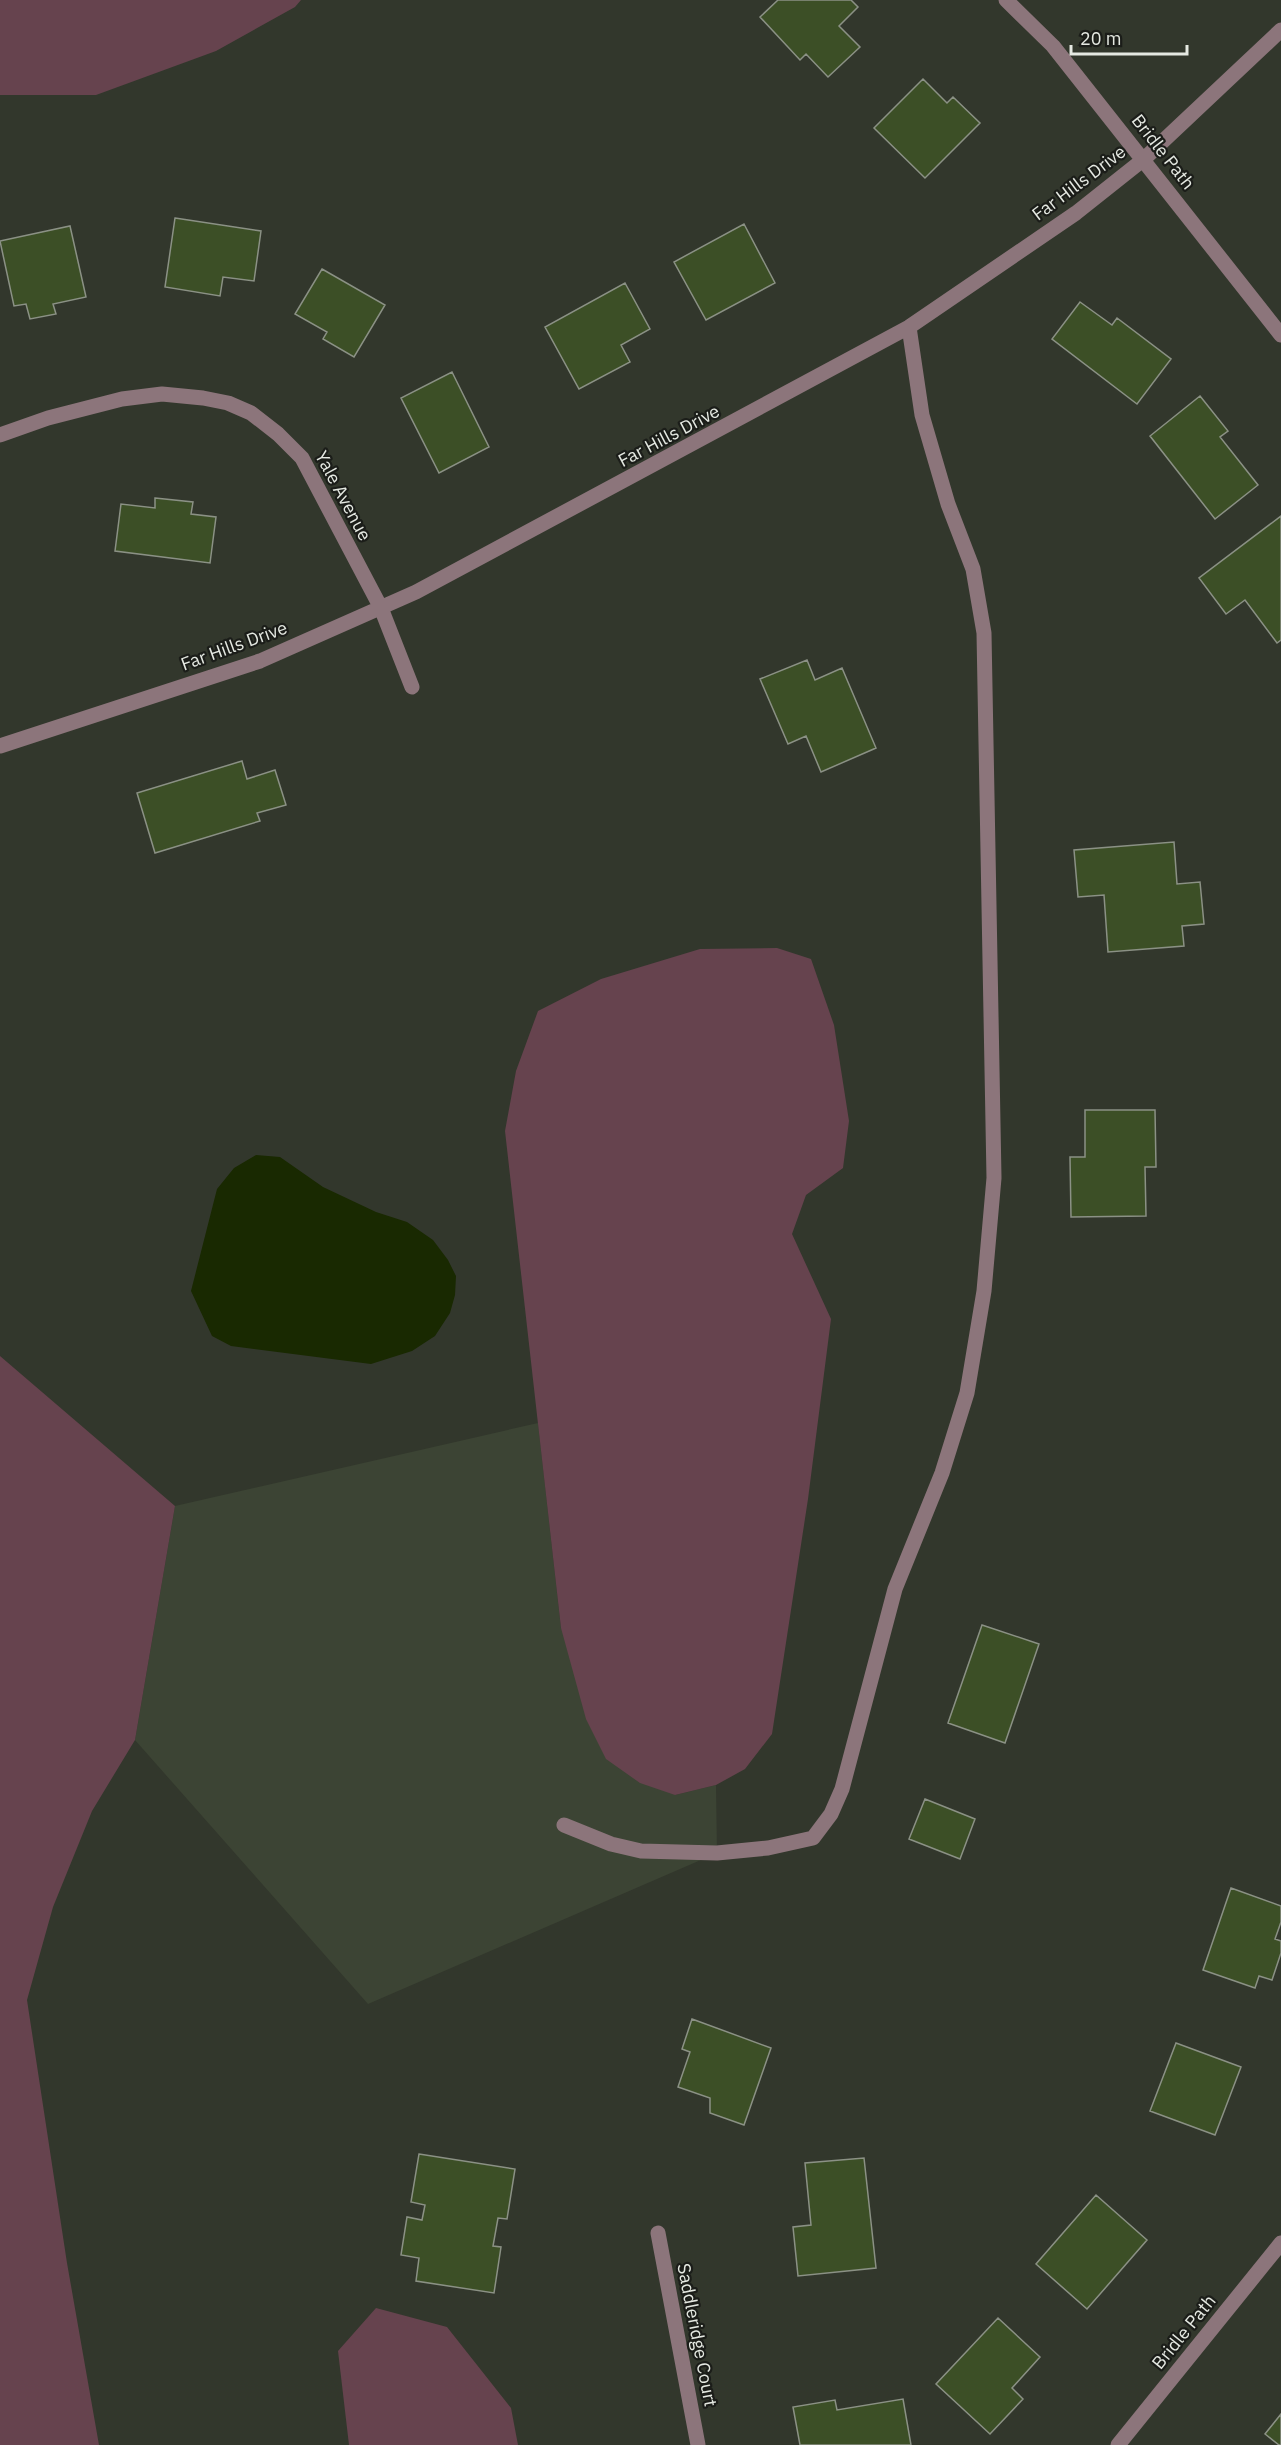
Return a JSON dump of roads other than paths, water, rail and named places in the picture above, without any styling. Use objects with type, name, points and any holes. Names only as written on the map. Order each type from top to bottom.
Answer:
[{"type":"street","name":"Bridle Path","points":[[1006,0],[1053,46],[1281,335]]},
{"type":"street","name":"Far Hills Drive","points":[[0,746],[260,662],[381,608],[426,587],[909,327],[1076,213],[1144,159],[1281,30]]},
{"type":"street","points":[[564,1825],[611,1844],[641,1851],[717,1853],[768,1848],[813,1838],[831,1814],[842,1789],[895,1589],[942,1473],[967,1394],[984,1291],[994,1178],[984,633],[972,569],[948,504],[922,415],[909,327]]},
{"type":"street","name":"Yale Avenue","points":[[0,435],[48,418],[122,399],[162,394],[228,403],[251,413],[278,434],[302,458],[381,608],[412,687]]},
{"type":"street","name":"Saddleridge Court","points":[[658,2233],[698,2445]]},
{"type":"street","name":"Bridle Path","points":[[1118,2445],[1281,2243]]}]
